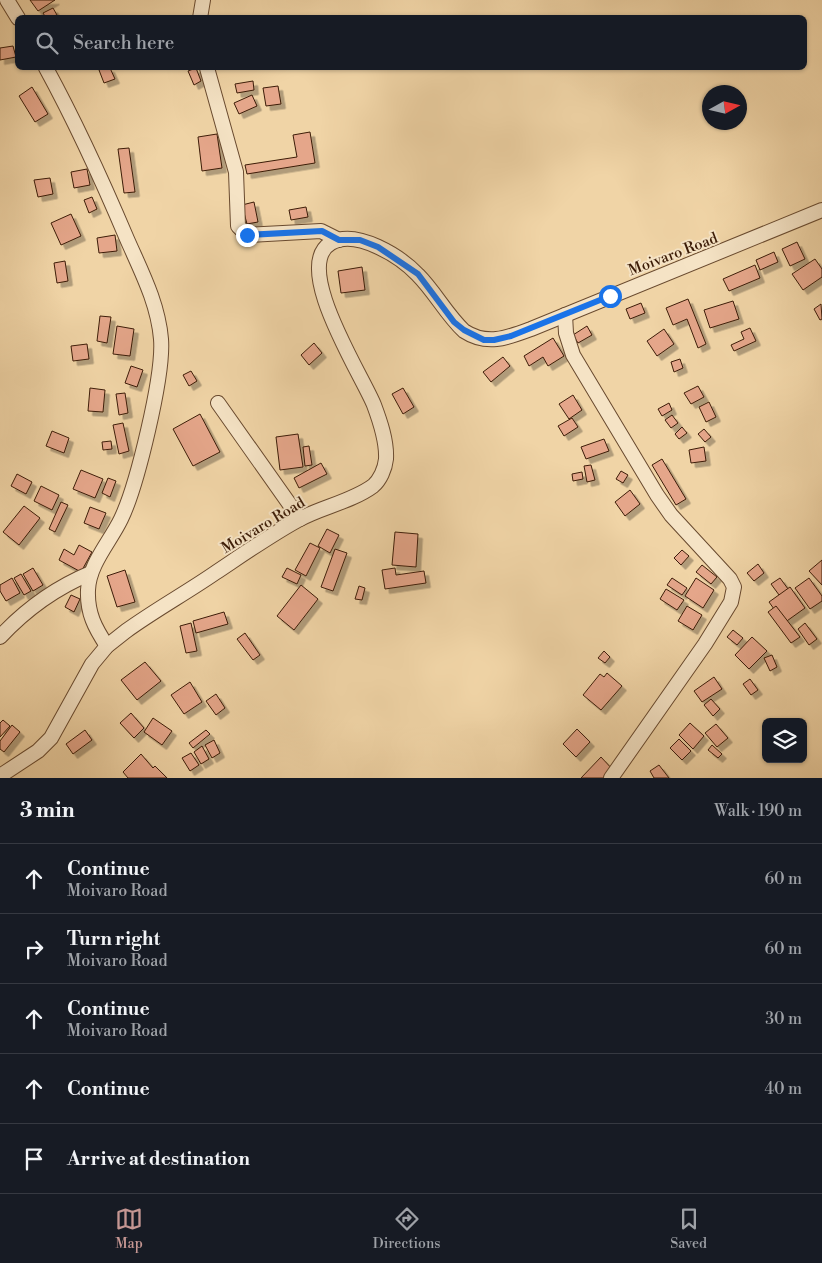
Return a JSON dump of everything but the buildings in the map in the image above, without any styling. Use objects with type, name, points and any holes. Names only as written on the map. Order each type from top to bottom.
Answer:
[{"type":"street","points":[[7,0],[16,15]]},
{"type":"street","points":[[200,15],[203,0]]},
{"type":"street","points":[[47,70],[81,135],[143,275],[158,321],[161,341],[160,361],[153,401],[132,489],[122,518],[91,573],[88,607],[91,618],[107,646]]},
{"type":"street","points":[[208,70],[236,172],[238,226],[247,235],[322,231],[339,240]]},
{"type":"street","name":"Moivaro Road","points":[[0,776],[30,756],[51,738],[92,664],[107,646],[150,614],[300,519],[369,488],[382,475],[386,461],[381,425],[373,403],[334,324],[322,286],[319,262],[322,252],[330,243],[339,240],[360,240],[394,256],[418,274],[454,322],[473,337],[484,340],[502,338],[565,315],[822,210]]},
{"type":"street","points":[[565,315],[566,333],[573,355],[657,495],[685,531],[730,579],[734,587],[730,602],[691,667],[611,778]]},
{"type":"street","points":[[218,403],[300,519]]},
{"type":"street","points":[[0,637],[17,619],[50,594],[91,573]]},
{"type":"route","points":[[247,235],[322,231],[339,240],[360,240],[378,247],[418,274],[454,322],[473,337],[484,340],[511,336],[610,296]]}]
